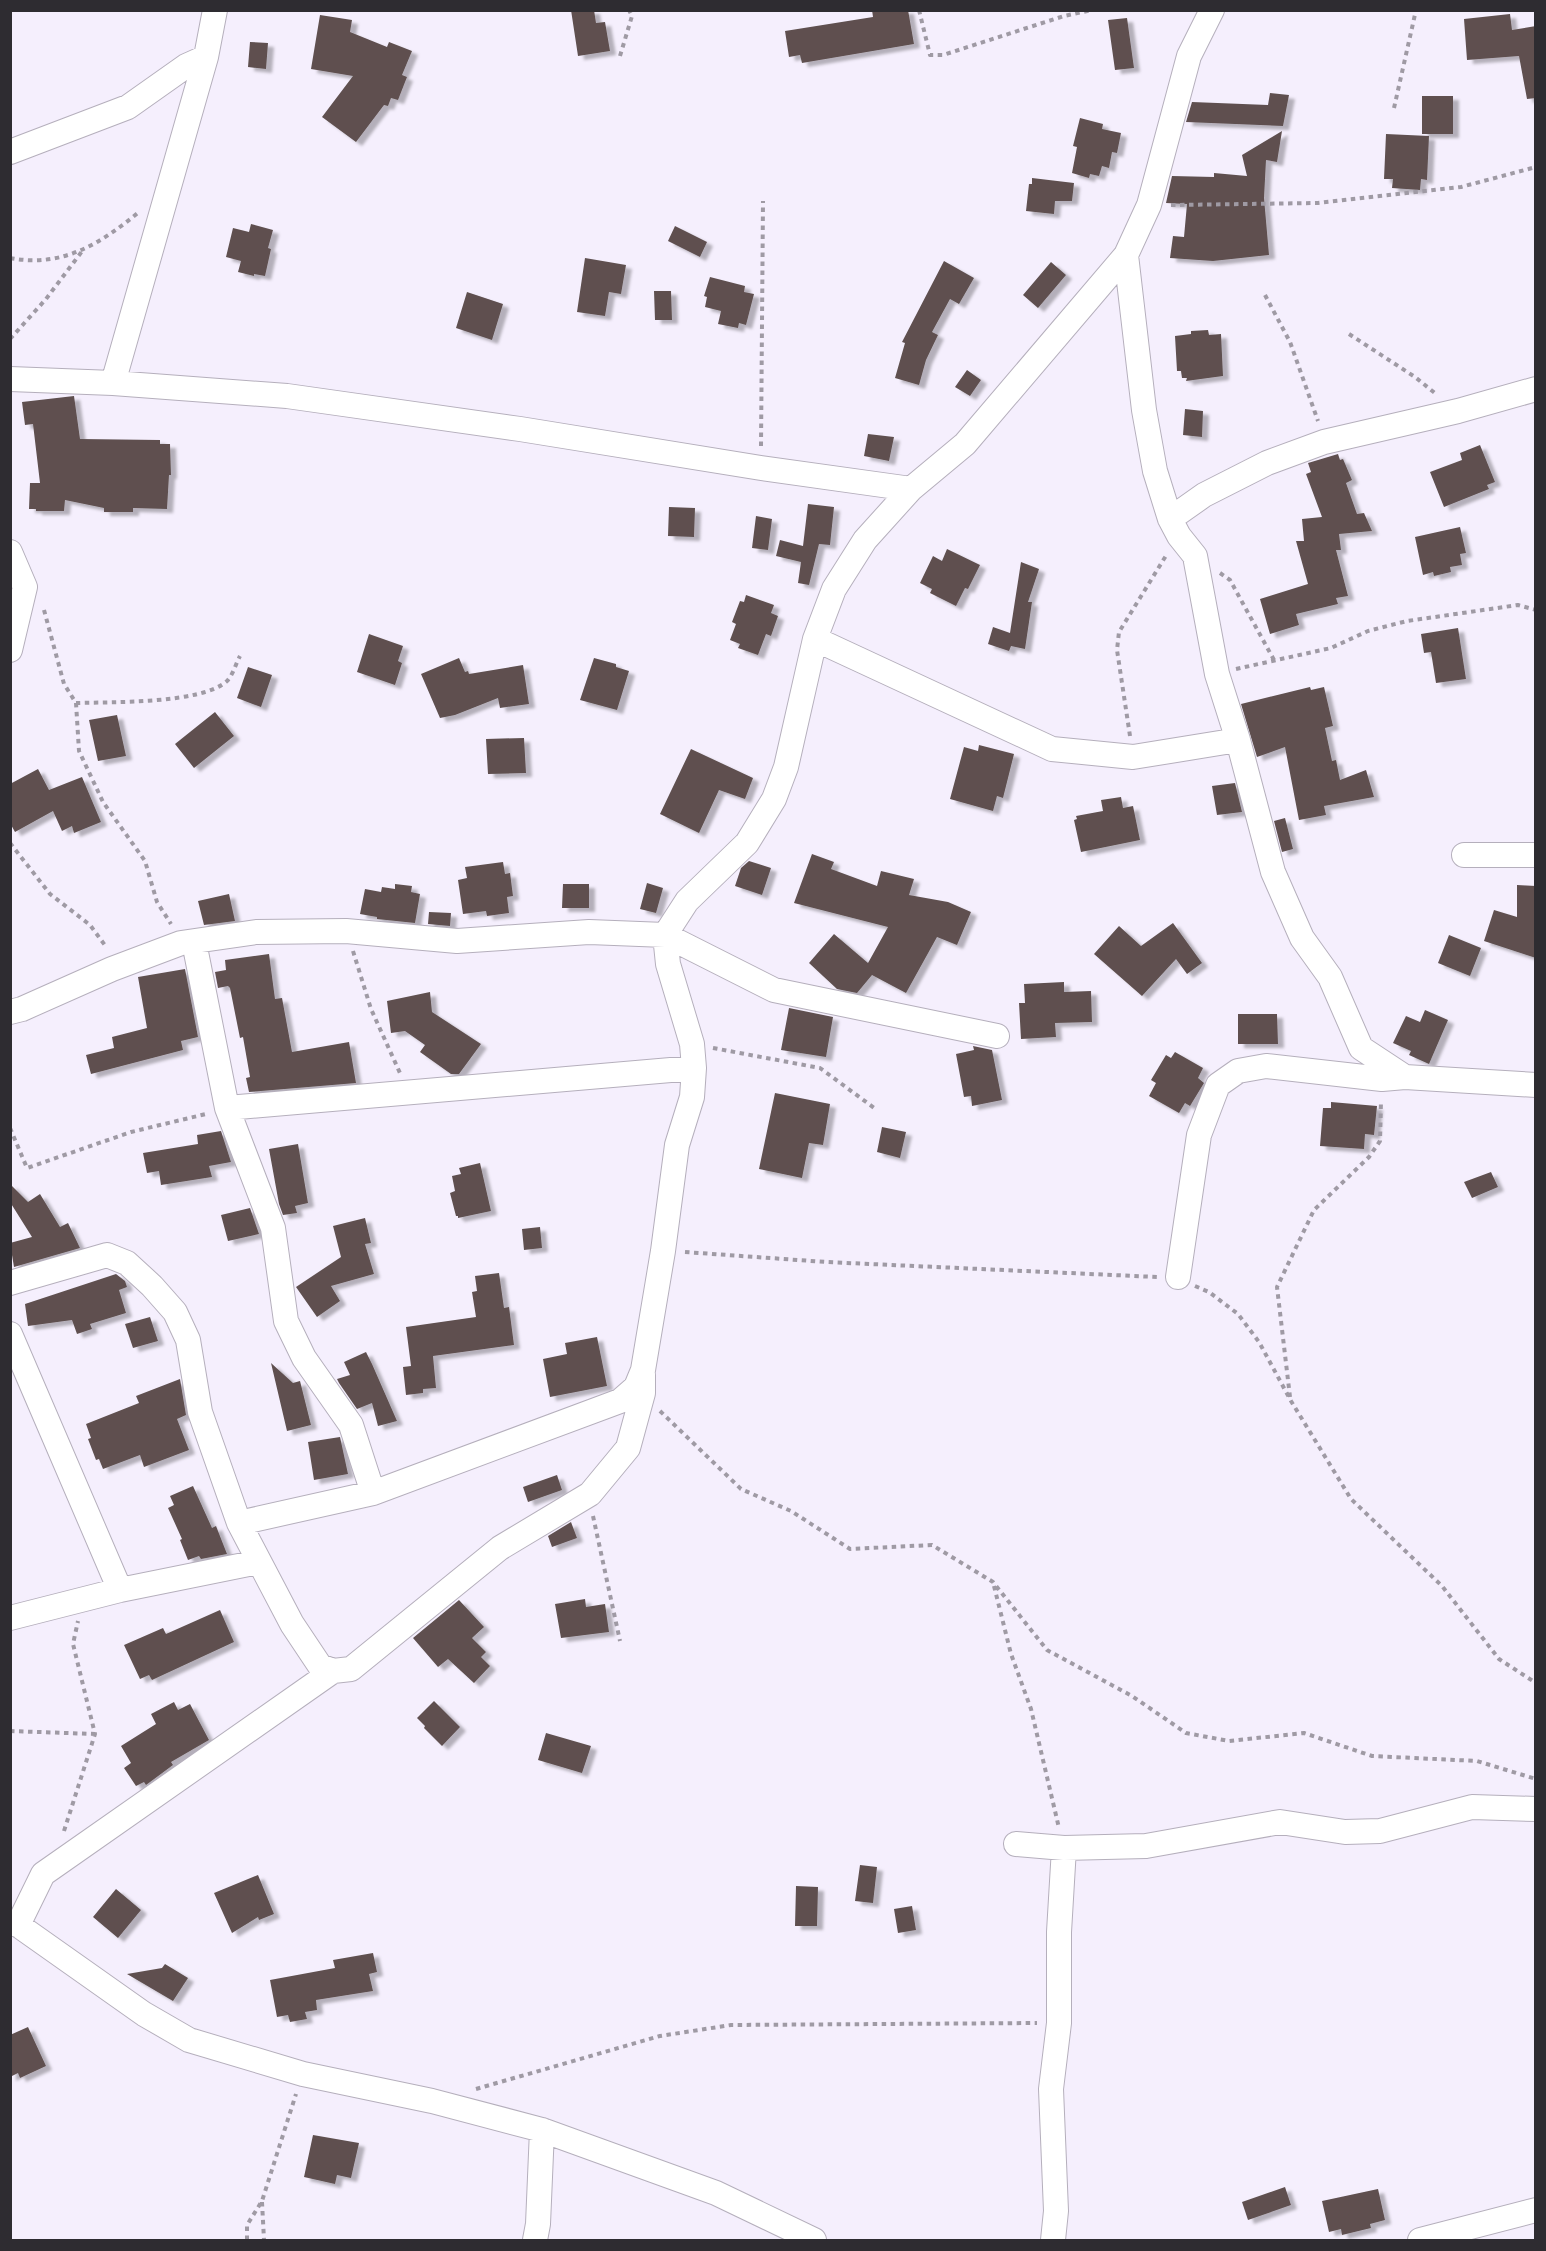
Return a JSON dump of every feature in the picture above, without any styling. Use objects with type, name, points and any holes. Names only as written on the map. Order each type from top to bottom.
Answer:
[{"type":"street","points":[[113,383],[206,57],[215,10]]},
{"type":"street","points":[[814,2241],[716,2193],[542,2130],[432,2101],[303,2074],[189,2040],[144,2014],[14,1924],[43,1874],[333,1671],[351,1669],[500,1548],[590,1494],[628,1448],[643,1382],[676,1145],[692,1097],[693,1056],[668,964],[665,935],[687,901],[747,843],[774,799],[786,766],[815,639],[834,589],[865,540],[912,489],[965,444],[1125,255],[1149,205],[1189,56],[1212,10]]},
{"type":"street","points":[[10,152],[128,107],[186,66],[206,57]]},
{"type":"street","points":[[1125,255],[1144,410],[1155,471],[1175,528],[1195,556],[1217,674],[1238,740],[1273,872],[1302,938],[1330,977],[1361,1048],[1394,1078]]},
{"type":"street","points":[[10,379],[113,383],[287,396],[912,489]]},
{"type":"street","points":[[1175,528],[1214,489],[1267,463],[1324,442],[1458,411],[1536,389]]},
{"type":"street","points":[[10,552],[25,586],[10,650]]},
{"type":"street","points":[[815,639],[1052,749],[1133,758],[1238,740]]},
{"type":"street","points":[[1464,855],[1536,855]]},
{"type":"street","points":[[10,1012],[22,1009],[112,969],[187,943],[256,932],[346,931],[457,941],[590,932],[665,935],[774,990],[997,1036]]},
{"type":"street","points":[[187,943],[227,1108],[273,1228],[286,1321],[304,1358],[351,1425],[373,1493]]},
{"type":"street","points":[[227,1108],[408,1091],[693,1056]]},
{"type":"street","points":[[1178,1277],[1199,1134],[1218,1085],[1238,1071],[1266,1066],[1394,1078],[1536,1085]]},
{"type":"street","points":[[10,1283],[107,1255],[127,1263],[175,1312],[188,1341],[200,1412],[239,1523],[298,1632],[321,1666],[333,1671]]},
{"type":"street","points":[[10,1334],[120,1590]]},
{"type":"street","points":[[239,1523],[373,1493],[620,1401],[643,1382]]},
{"type":"street","points":[[10,1618],[120,1590],[259,1563]]},
{"type":"street","points":[[1016,1844],[1064,1848],[1146,1846],[1280,1822],[1345,1832],[1380,1831],[1472,1807],[1536,1809]]},
{"type":"street","points":[[1053,2241],[1056,2211],[1052,2089],[1059,2023],[1059,1932],[1064,1848]]},
{"type":"street","points":[[535,2241],[538,2224],[542,2130]]},
{"type":"street","points":[[1420,2241],[1536,2210]]},
{"type":"path","points":[[620,56],[632,16],[629,10]]},
{"type":"path","points":[[919,10],[930,55],[943,55],[1064,16],[1092,10]]},
{"type":"path","points":[[1394,108],[1416,10]]},
{"type":"path","points":[[1149,205],[1318,203],[1461,187],[1536,167]]},
{"type":"path","points":[[761,468],[763,201]]},
{"type":"path","points":[[10,258],[27,261],[56,260],[84,249],[125,224],[143,209]]},
{"type":"path","points":[[10,339],[46,299],[84,249]]},
{"type":"path","points":[[1265,295],[1290,342],[1312,399],[1324,442]]},
{"type":"path","points":[[1349,334],[1415,377],[1458,411]]},
{"type":"path","points":[[1133,758],[1117,650],[1119,632],[1175,528]]},
{"type":"path","points":[[1195,556],[1230,580],[1274,660]]},
{"type":"path","points":[[25,586],[41,602],[64,684],[76,703],[79,751],[103,802],[145,861],[157,902],[187,943]]},
{"type":"path","points":[[1217,674],[1331,648],[1368,631],[1407,621],[1518,605],[1536,610]]},
{"type":"path","points":[[76,703],[149,701],[207,692],[228,680],[240,656]]},
{"type":"path","points":[[10,843],[50,894],[90,925],[109,952],[112,969]]},
{"type":"path","points":[[346,931],[371,1009],[408,1091]]},
{"type":"path","points":[[693,1056],[820,1068],[877,1110]]},
{"type":"path","points":[[1291,1401],[1277,1287],[1314,1210],[1369,1157],[1380,1140],[1394,1078]]},
{"type":"path","points":[[10,1128],[27,1168],[131,1132],[227,1108]]},
{"type":"path","points":[[663,1251],[826,1262],[1178,1277],[1209,1292],[1238,1314],[1259,1342],[1291,1401],[1351,1500],[1442,1586],[1499,1659],[1536,1683]]},
{"type":"path","points":[[643,1382],[741,1489],[791,1511],[850,1549],[932,1545],[993,1582],[1047,1650],[1132,1696],[1186,1733],[1229,1741],[1304,1733],[1372,1756],[1477,1761],[1536,1779]]},
{"type":"path","points":[[590,1494],[594,1524],[620,1641]]},
{"type":"path","points":[[993,1582],[1011,1654],[1031,1709],[1064,1848]]},
{"type":"path","points":[[61,1837],[95,1734],[73,1644],[82,1599]]},
{"type":"path","points":[[10,1731],[95,1734]]},
{"type":"path","points":[[466,2092],[660,2036],[731,2025],[1059,2023]]},
{"type":"path","points":[[247,2241],[247,2225],[262,2201],[303,2074]]},
{"type":"path","points":[[262,2201],[264,2241]]},
{"type":"building","points":[[571,10],[594,10],[596,23],[605,22],[610,51],[578,56]]},
{"type":"building","points":[[872,10],[908,10],[914,44],[802,63],[800,55],[789,57],[785,31],[873,17]]},
{"type":"building","points":[[1510,14],[1512,30],[1536,26],[1536,98],[1527,99],[1519,56],[1467,60],[1464,19]]},
{"type":"building","points":[[320,15],[352,20],[350,32],[387,47],[389,42],[412,51],[402,75],[407,77],[398,100],[391,98],[388,106],[384,105],[356,142],[322,117],[353,76],[311,69]]},
{"type":"building","points":[[1127,18],[1134,68],[1115,70],[1108,20]]},
{"type":"building","points":[[250,42],[268,43],[266,69],[248,67]]},
{"type":"building","points":[[1270,93],[1289,95],[1283,126],[1186,122],[1192,102],[1268,105]]},
{"type":"building","points":[[1422,96],[1453,96],[1453,134],[1422,134]]},
{"type":"building","points":[[1080,118],[1103,124],[1102,129],[1121,133],[1117,153],[1112,152],[1109,168],[1102,166],[1099,176],[1090,174],[1089,178],[1072,173],[1077,147],[1073,146]]},
{"type":"building","points":[[1282,131],[1277,162],[1266,160],[1264,198],[1269,255],[1213,261],[1170,258],[1173,236],[1184,237],[1187,204],[1166,203],[1172,176],[1214,177],[1214,173],[1247,176],[1242,155]]},
{"type":"building","points":[[1386,134],[1429,136],[1427,180],[1421,179],[1420,190],[1392,188],[1393,179],[1384,179]]},
{"type":"building","points":[[1032,178],[1074,183],[1072,201],[1055,201],[1054,214],[1026,211],[1029,184],[1032,184]]},
{"type":"building","points":[[251,224],[273,230],[268,248],[271,249],[265,276],[238,272],[241,261],[226,257],[233,228],[249,232]]},
{"type":"building","points":[[675,226],[707,242],[700,257],[668,241]]},
{"type":"building","points":[[585,258],[626,265],[621,294],[609,292],[605,316],[577,312]]},
{"type":"building","points":[[944,261],[974,278],[959,304],[950,299],[932,332],[938,335],[926,360],[919,385],[895,378],[905,343],[902,342]]},
{"type":"building","points":[[1051,262],[1066,275],[1038,308],[1023,295]]},
{"type":"building","points":[[710,277],[745,286],[744,292],[754,294],[746,325],[739,323],[738,328],[718,324],[721,311],[705,307],[707,297],[704,296]]},
{"type":"building","points":[[654,291],[671,291],[672,320],[655,320]]},
{"type":"building","points":[[467,292],[503,304],[492,340],[456,328]]},
{"type":"building","points":[[1208,330],[1209,335],[1221,334],[1223,376],[1186,381],[1187,378],[1182,378],[1181,371],[1177,371],[1175,336],[1191,334],[1191,331]]},
{"type":"building","points":[[967,370],[981,380],[970,396],[955,387]]},
{"type":"building","points":[[74,396],[80,439],[160,440],[160,444],[170,444],[171,475],[169,475],[167,509],[133,508],[133,512],[104,512],[104,508],[65,500],[64,511],[29,509],[30,483],[40,483],[33,424],[25,425],[22,402]]},
{"type":"building","points":[[1185,409],[1203,411],[1202,437],[1183,435]]},
{"type":"building","points":[[868,434],[894,437],[889,461],[864,456]]},
{"type":"building","points":[[1480,445],[1495,482],[1487,485],[1489,489],[1444,507],[1430,472],[1462,460],[1460,453]]},
{"type":"building","points":[[1338,454],[1340,460],[1343,459],[1352,480],[1346,483],[1357,514],[1364,513],[1372,531],[1339,534],[1341,550],[1336,550],[1348,596],[1336,598],[1338,604],[1296,614],[1299,625],[1270,634],[1260,599],[1308,584],[1296,541],[1304,541],[1302,519],[1322,517],[1306,474],[1311,472],[1308,463]]},
{"type":"building","points":[[808,504],[834,507],[830,545],[819,544],[809,585],[798,583],[801,562],[776,556],[780,540],[803,546]]},
{"type":"building","points":[[669,507],[695,508],[694,537],[668,536]]},
{"type":"building","points":[[756,516],[772,519],[768,550],[752,548]]},
{"type":"building","points":[[1460,527],[1466,553],[1460,554],[1462,565],[1450,567],[1451,572],[1434,576],[1433,572],[1423,575],[1415,537]]},
{"type":"building","points":[[947,549],[980,565],[956,606],[930,593],[932,589],[920,583],[933,556],[942,561]]},
{"type":"building","points":[[1021,562],[1039,569],[1028,602],[1032,602],[1025,649],[1011,646],[1009,651],[988,644],[993,627],[1010,633]]},
{"type":"building","points":[[746,595],[774,605],[771,613],[778,616],[771,636],[766,634],[758,655],[738,648],[740,644],[730,640],[736,624],[732,622],[740,601],[744,602]]},
{"type":"building","points":[[1458,628],[1466,679],[1436,683],[1431,652],[1424,653],[1421,634]]},
{"type":"building","points":[[369,634],[403,646],[398,661],[402,663],[395,685],[357,672]]},
{"type":"building","points":[[459,658],[465,672],[468,671],[469,674],[523,665],[529,704],[500,708],[498,698],[455,715],[440,718],[421,674]]},
{"type":"building","points":[[594,658],[616,664],[616,667],[629,671],[617,710],[580,700]]},
{"type":"building","points":[[248,667],[272,675],[261,707],[237,698]]},
{"type":"building","points":[[1310,687],[1311,690],[1324,687],[1333,726],[1325,728],[1332,761],[1336,760],[1340,780],[1366,770],[1374,797],[1324,806],[1326,815],[1299,820],[1285,747],[1257,757],[1241,704]]},
{"type":"building","points":[[215,712],[234,736],[194,768],[175,744]]},
{"type":"building","points":[[117,715],[126,756],[98,761],[89,720]]},
{"type":"building","points":[[524,738],[526,773],[488,774],[486,739]]},
{"type":"building","points":[[979,745],[1014,754],[1003,798],[997,796],[993,811],[950,799],[964,747],[978,751]]},
{"type":"building","points":[[691,749],[753,778],[745,799],[719,790],[699,833],[660,814]]},
{"type":"building","points":[[38,769],[49,790],[82,777],[101,822],[74,833],[72,826],[62,831],[53,811],[15,832],[10,823],[10,784]]},
{"type":"building","points":[[1235,783],[1242,812],[1217,815],[1212,786]]},
{"type":"building","points":[[1121,797],[1123,808],[1133,806],[1140,840],[1081,852],[1074,820],[1077,819],[1076,816],[1103,811],[1101,800]]},
{"type":"building","points":[[1285,818],[1293,849],[1282,852],[1274,821]]},
{"type":"building","points":[[812,854],[834,862],[831,869],[877,886],[881,871],[914,879],[909,895],[948,902],[971,912],[957,945],[937,937],[906,993],[872,975],[857,993],[837,989],[809,963],[834,934],[868,963],[888,927],[794,903]]},
{"type":"building","points":[[749,861],[771,868],[762,895],[735,886],[741,868]]},
{"type":"building","points":[[503,862],[505,874],[510,873],[513,896],[507,897],[509,913],[487,916],[486,911],[463,914],[458,880],[467,878],[465,867]]},
{"type":"building","points":[[647,883],[663,888],[656,913],[640,909]]},
{"type":"building","points":[[395,884],[412,886],[411,892],[420,894],[415,923],[377,919],[377,917],[360,914],[365,889],[381,892],[382,887],[395,889]]},
{"type":"building","points":[[563,884],[589,884],[589,908],[562,908]]},
{"type":"building","points":[[1517,885],[1536,886],[1536,958],[1484,941],[1494,910],[1517,917]]},
{"type":"building","points":[[229,894],[235,921],[204,925],[198,901]]},
{"type":"building","points":[[429,912],[451,913],[450,926],[428,924]]},
{"type":"building","points":[[1173,923],[1202,963],[1187,974],[1176,959],[1142,996],[1094,954],[1119,926],[1141,946]]},
{"type":"building","points":[[1449,935],[1481,948],[1470,976],[1438,963]]},
{"type":"building","points":[[269,954],[275,999],[282,998],[292,1052],[349,1042],[356,1083],[249,1092],[246,1078],[250,1077],[243,1037],[240,1038],[230,988],[228,986],[218,988],[215,972],[226,970],[225,960]]},
{"type":"building","points":[[185,969],[198,1037],[181,1041],[183,1050],[91,1074],[86,1055],[114,1048],[112,1037],[147,1028],[138,977]]},
{"type":"building","points":[[1064,982],[1064,992],[1091,991],[1092,1022],[1055,1023],[1056,1037],[1021,1039],[1019,1003],[1025,1003],[1024,984]]},
{"type":"building","points":[[430,992],[432,1012],[481,1044],[459,1074],[451,1074],[420,1052],[425,1045],[405,1031],[391,1033],[387,1001]]},
{"type":"building","points":[[789,1008],[833,1017],[826,1057],[781,1050]]},
{"type":"building","points":[[1425,1010],[1448,1020],[1429,1064],[1409,1055],[1411,1051],[1393,1043],[1406,1016],[1420,1022]]},
{"type":"building","points":[[1238,1014],[1277,1014],[1278,1044],[1238,1044]]},
{"type":"building","points":[[973,1046],[992,1050],[1002,1100],[972,1106],[971,1096],[964,1097],[956,1054],[974,1050]]},
{"type":"building","points":[[1175,1052],[1203,1068],[1198,1078],[1204,1083],[1190,1106],[1185,1103],[1179,1113],[1149,1096],[1156,1083],[1151,1080],[1166,1055],[1171,1058]]},
{"type":"building","points":[[775,1093],[830,1104],[823,1145],[809,1143],[802,1178],[759,1169]]},
{"type":"building","points":[[1331,1102],[1377,1106],[1374,1135],[1365,1134],[1364,1149],[1320,1146],[1323,1108],[1331,1108]]},
{"type":"building","points":[[882,1127],[906,1132],[900,1158],[877,1152]]},
{"type":"building","points":[[221,1131],[231,1162],[209,1166],[212,1177],[161,1185],[159,1171],[147,1173],[143,1153],[198,1144],[197,1135]]},
{"type":"building","points":[[298,1144],[308,1203],[295,1206],[297,1213],[283,1215],[269,1149]]},
{"type":"building","points":[[480,1163],[491,1211],[458,1218],[450,1193],[455,1191],[452,1176],[461,1174],[459,1168]]},
{"type":"building","points":[[1491,1172],[1498,1187],[1472,1198],[1464,1182]]},
{"type":"building","points":[[10,1184],[28,1202],[40,1194],[60,1227],[68,1223],[80,1248],[14,1267],[10,1243],[32,1237],[10,1202]]},
{"type":"building","points":[[250,1208],[259,1234],[228,1241],[221,1215]]},
{"type":"building","points":[[365,1218],[371,1243],[365,1244],[374,1274],[331,1286],[340,1301],[317,1317],[296,1287],[341,1257],[333,1226]]},
{"type":"building","points":[[540,1227],[542,1248],[524,1250],[522,1229]]},
{"type":"building","points":[[499,1273],[504,1308],[509,1307],[514,1345],[433,1356],[436,1388],[423,1389],[423,1393],[406,1395],[403,1367],[411,1366],[406,1327],[476,1317],[472,1292],[477,1291],[475,1276]]},
{"type":"building","points":[[116,1274],[125,1281],[127,1287],[119,1290],[126,1313],[90,1324],[92,1329],[77,1334],[72,1320],[28,1326],[25,1304]]},
{"type":"building","points":[[150,1317],[158,1341],[133,1348],[125,1324]]},
{"type":"building","points":[[597,1337],[607,1386],[550,1397],[543,1359],[567,1354],[565,1343]]},
{"type":"building","points":[[366,1352],[397,1421],[378,1426],[372,1403],[357,1409],[337,1379],[350,1375],[344,1362]]},
{"type":"building","points":[[271,1363],[293,1383],[300,1381],[311,1425],[287,1431]]},
{"type":"building","points":[[180,1379],[186,1415],[177,1419],[189,1450],[144,1467],[140,1455],[103,1469],[99,1459],[96,1460],[88,1439],[91,1438],[86,1424],[139,1403],[136,1396]]},
{"type":"building","points":[[340,1437],[348,1474],[314,1480],[308,1442]]},
{"type":"building","points":[[557,1475],[562,1490],[528,1502],[523,1487]]},
{"type":"building","points":[[193,1486],[212,1528],[216,1526],[227,1554],[201,1559],[199,1556],[188,1560],[180,1540],[182,1539],[168,1508],[174,1505],[170,1496]]},
{"type":"building","points":[[571,1522],[577,1538],[552,1547],[548,1536]]},
{"type":"building","points":[[585,1599],[586,1607],[605,1604],[609,1632],[561,1638],[555,1604]]},
{"type":"building","points":[[459,1600],[484,1627],[472,1638],[486,1652],[481,1657],[490,1666],[474,1683],[448,1659],[438,1667],[413,1638]]},
{"type":"building","points":[[220,1610],[234,1642],[152,1680],[149,1675],[140,1679],[124,1645],[163,1628],[166,1634]]},
{"type":"building","points":[[434,1701],[460,1727],[442,1746],[417,1718]]},
{"type":"building","points":[[174,1702],[178,1710],[190,1704],[209,1740],[171,1762],[173,1765],[146,1785],[144,1782],[136,1786],[124,1768],[131,1763],[121,1746],[156,1724],[151,1714]]},
{"type":"building","points":[[546,1733],[591,1746],[582,1773],[538,1760]]},
{"type":"building","points":[[860,1865],[877,1867],[873,1903],[855,1901]]},
{"type":"building","points":[[258,1875],[274,1914],[259,1920],[258,1917],[232,1933],[214,1893]]},
{"type":"building","points":[[796,1886],[818,1887],[817,1926],[795,1926]]},
{"type":"building","points":[[116,1889],[141,1910],[118,1938],[93,1917]]},
{"type":"building","points":[[912,1906],[916,1930],[898,1933],[894,1909]]},
{"type":"building","points":[[373,1953],[377,1972],[369,1974],[373,1991],[316,2000],[317,2010],[305,2012],[307,2019],[290,2022],[288,2015],[277,2017],[270,1980],[335,1968],[333,1960]]},
{"type":"building","points":[[165,1964],[188,1978],[173,2001],[127,1974],[162,1968]]},
{"type":"building","points":[[28,2027],[46,2066],[20,2078],[18,2073],[10,2077],[10,2035]]},
{"type":"building","points":[[313,2135],[359,2143],[351,2178],[337,2175],[335,2184],[304,2177]]},
{"type":"building","points":[[1285,2187],[1291,2205],[1248,2220],[1242,2202]]},
{"type":"building","points":[[1378,2189],[1385,2220],[1370,2224],[1371,2228],[1342,2235],[1341,2229],[1329,2232],[1322,2201]]}]
